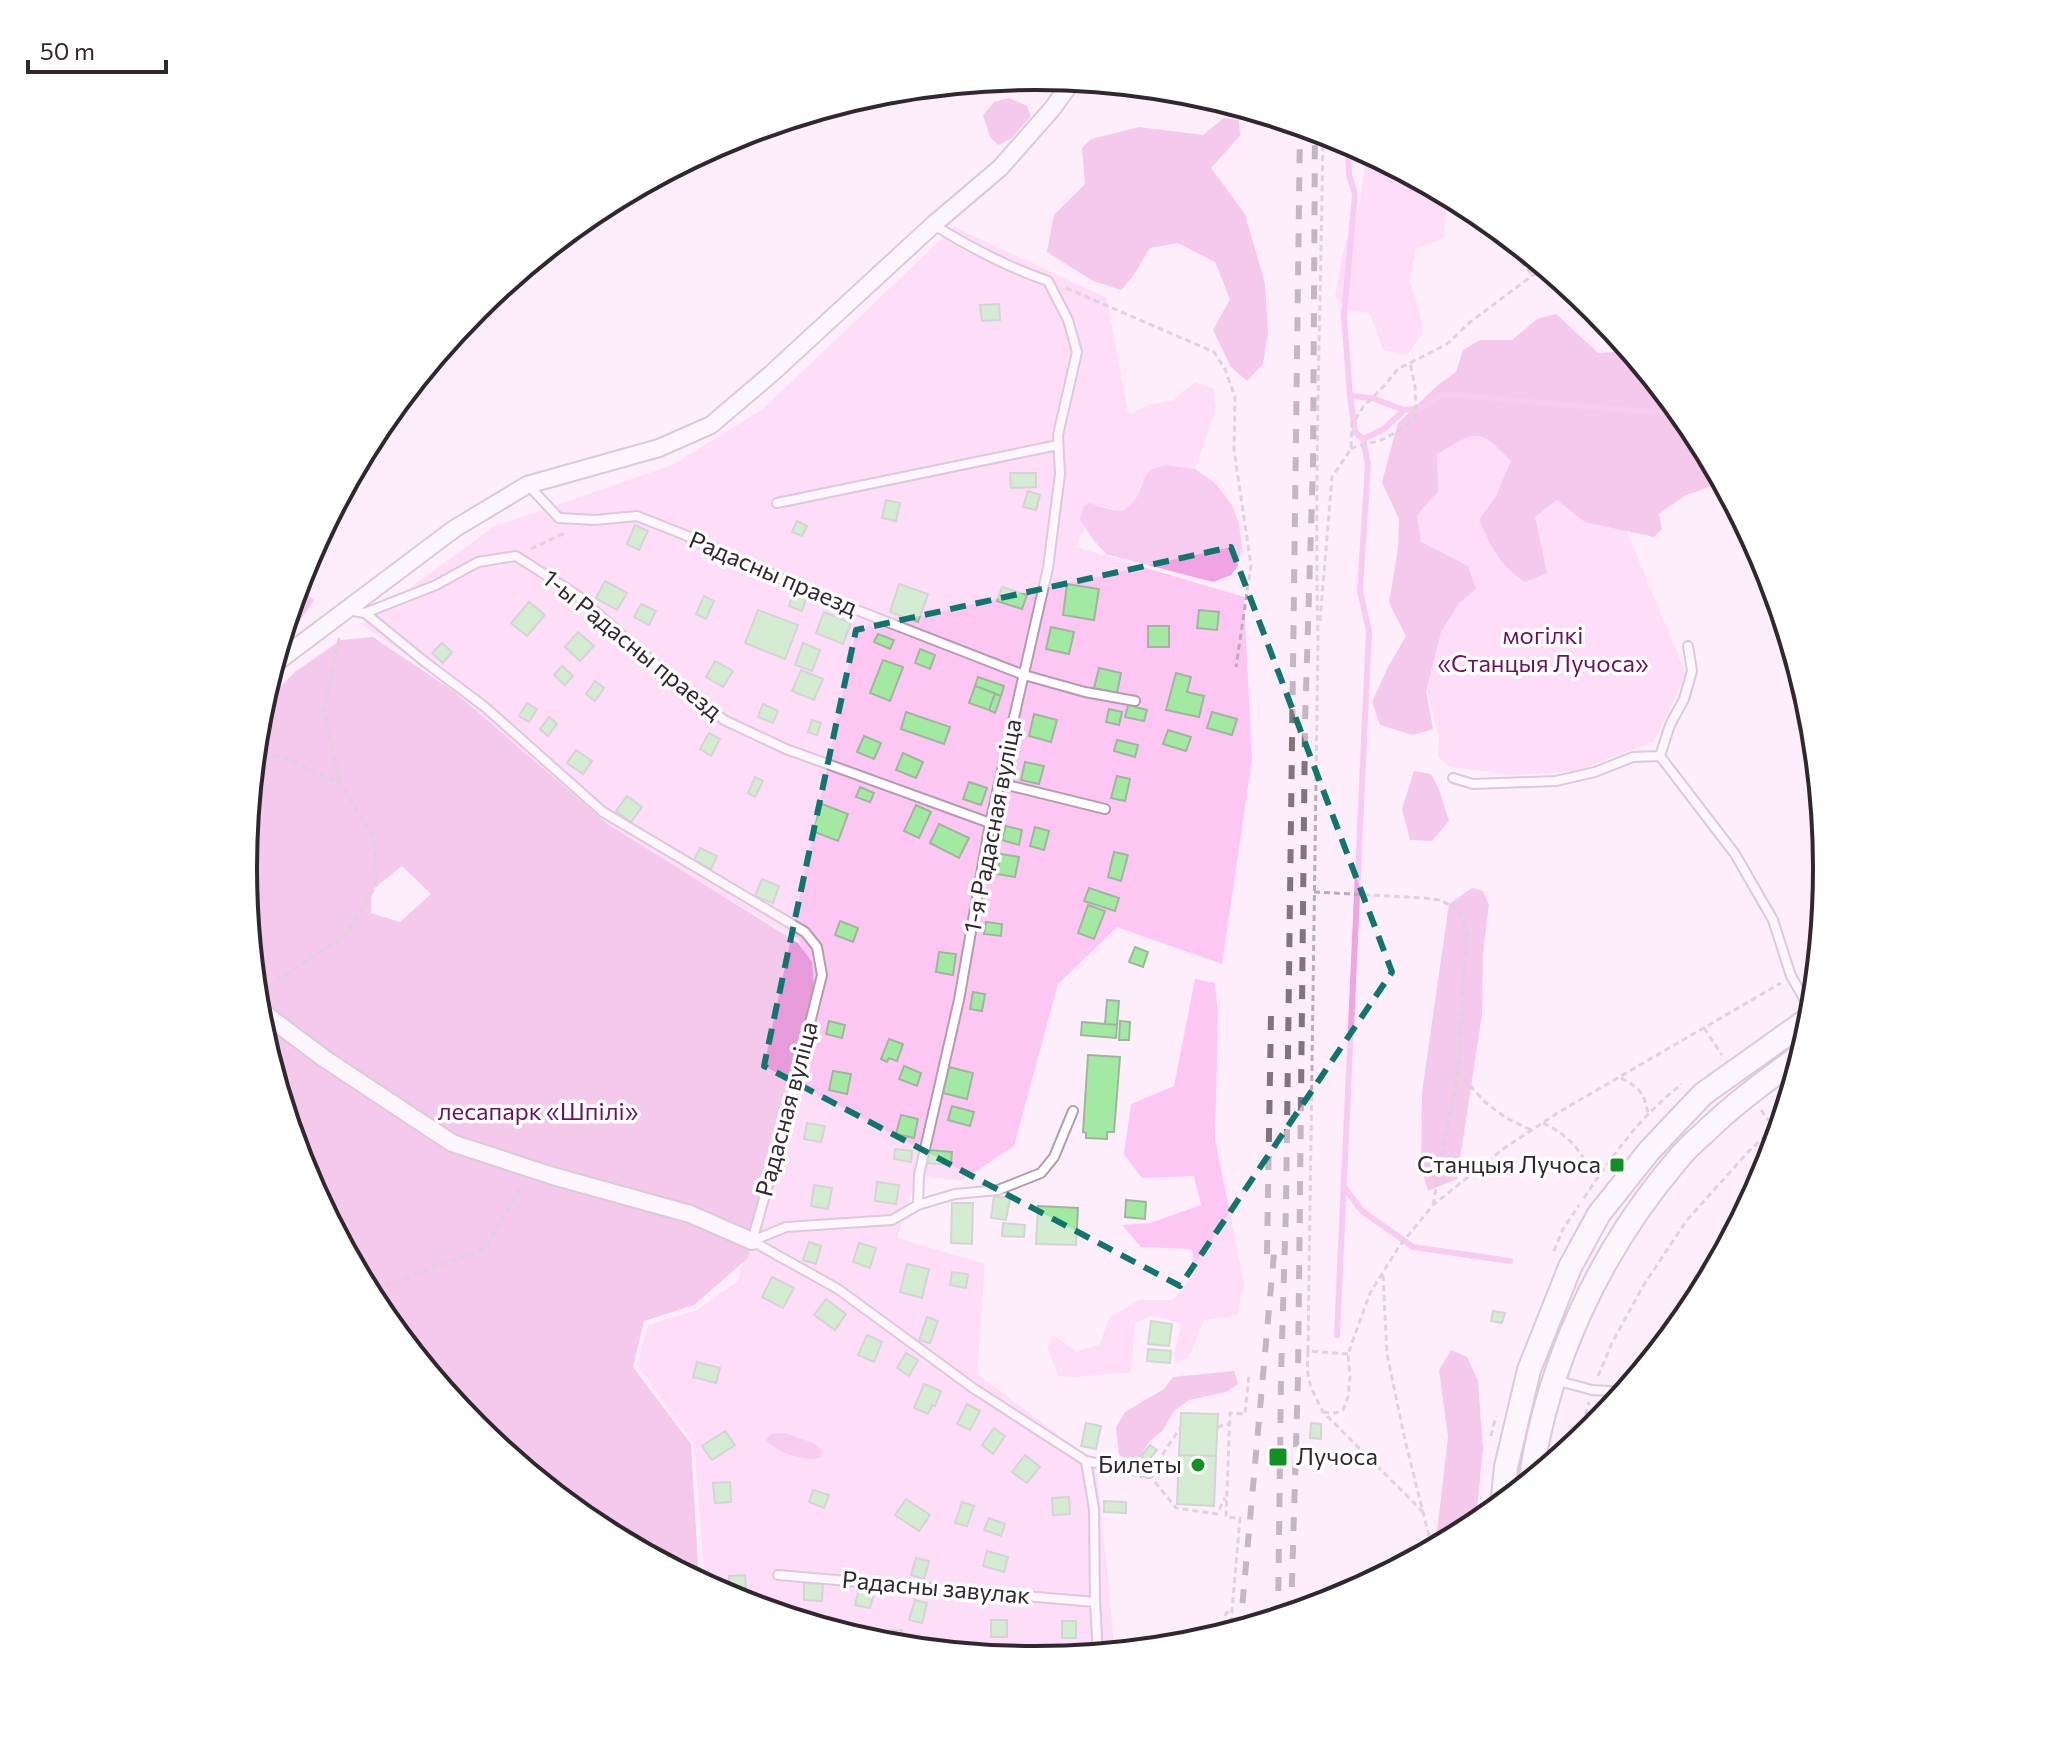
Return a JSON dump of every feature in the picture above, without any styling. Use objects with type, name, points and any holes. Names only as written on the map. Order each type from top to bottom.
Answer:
[{"type":"main road","points":[[1504,1490],[1506,1467],[1529,1370],[1570,1267],[1599,1214],[1649,1151],[1703,1094],[1797,1027]]},
{"type":"main road","points":[[1532,1468],[1554,1380],[1579,1312],[1629,1225],[1678,1157],[1734,1105],[1788,1065]]},
{"type":"street","points":[[288,654],[454,529],[527,485],[659,448],[711,425],[1000,168],[1065,91]]},
{"type":"street","points":[[272,1019],[325,1059],[452,1143],[690,1214],[752,1241]]},
{"type":"street","points":[[1529,1370],[1554,1380]]},
{"type":"lane","points":[[934,224],[980,253],[1048,281]]},
{"type":"lane","name":"1-я Радасная вуліца","points":[[918,1205],[919,1175],[959,1000],[990,823],[1048,568],[1060,474],[1058,435],[1077,352],[1068,320],[1048,281]]},
{"type":"lane","points":[[777,503],[1058,445]]},
{"type":"lane","name":"Радасны праезд","points":[[527,485],[559,518],[595,520],[637,516],[818,595],[1024,675],[1085,692],[1135,701]]},
{"type":"lane","name":"1-ы Радасны праезд","points":[[365,613],[436,585],[478,562],[516,556],[577,595],[724,720],[786,749],[990,823]]},
{"type":"lane","points":[[345,610],[365,613]]},
{"type":"lane","name":"Радасная вуліца","points":[[365,613],[485,707],[603,812],[805,932],[817,947],[822,975],[752,1241]]},
{"type":"lane","points":[[1660,756],[1692,671],[1688,646]]},
{"type":"lane","points":[[1453,778],[1473,784],[1556,781],[1595,772],[1633,757],[1660,756]]},
{"type":"lane","points":[[1660,756],[1735,854],[1773,920],[1791,976],[1803,996]]},
{"type":"lane","points":[[999,783],[1105,809]]},
{"type":"lane","points":[[752,1241],[786,1227],[892,1220],[918,1205],[955,1194],[998,1190],[1041,1173],[1054,1157],[1073,1111]]},
{"type":"lane","points":[[752,1241],[838,1289],[973,1388],[1086,1461],[1149,1473]]},
{"type":"lane","points":[[1554,1380],[1592,1390],[1612,1391]]},
{"type":"lane","points":[[1086,1461],[1094,1509],[1097,1644]]},
{"type":"lane","name":"Радасны завулак","points":[[778,1575],[1095,1602]]},
{"type":"path","points":[[1323,145],[1306,1376],[1323,1412],[1425,1513]]},
{"type":"path","points":[[1516,256],[1533,275]]},
{"type":"path","points":[[1351,449],[1354,421],[1398,369],[1447,344],[1469,323],[1537,273]]},
{"type":"path","points":[[1533,275],[1538,274]]},
{"type":"path","points":[[1048,281],[1214,352],[1225,369],[1235,397],[1234,450],[1251,565],[1236,667]]},
{"type":"path","points":[[1318,639],[1332,477],[1351,449],[1396,432],[1416,417],[1415,386],[1410,363]]},
{"type":"path","points":[[516,556],[595,520]]},
{"type":"path","points":[[267,987],[344,937],[377,884],[374,837],[340,783],[324,711],[345,610]]},
{"type":"path","points":[[265,759],[280,756],[340,783]]},
{"type":"path","points":[[1314,892],[1439,900],[1459,909],[1467,933],[1458,1072],[1433,1205]]},
{"type":"path","points":[[1323,1412],[1343,1410],[1350,1377],[1348,1354],[1370,1293],[1398,1248],[1433,1205],[1531,1130],[1791,976]]},
{"type":"path","points":[[1704,1028],[1721,1055]]},
{"type":"path","points":[[1458,1072],[1485,1102],[1506,1118],[1531,1130]]},
{"type":"path","points":[[1619,1077],[1641,1090],[1648,1114]]},
{"type":"path","points":[[1756,1104],[1771,1124]]},
{"type":"path","points":[[1542,1123],[1560,1131],[1574,1143],[1597,1179]]},
{"type":"path","points":[[1584,1421],[1592,1390],[1612,1343],[1643,1286],[1687,1220],[1767,1134]]},
{"type":"path","points":[[379,1287],[486,1248],[531,1169]]},
{"type":"path","points":[[1383,1273],[1387,1354],[1430,1540]]},
{"type":"path","points":[[1308,1351],[1348,1354]]},
{"type":"path","points":[[1232,1621],[1240,1518],[1226,1517],[1229,1423],[1230,1413],[1245,1414],[1249,1375]]},
{"type":"path","points":[[1217,1427],[1229,1423]]},
{"type":"path","points":[[1180,1428],[1149,1473],[1176,1508],[1217,1514],[1227,1495]]},
{"type":"path","points":[[1429,1536],[1429,1540]]},
{"type":"path","points":[[1225,1623],[1226,1613],[1233,1610]]},
{"type":"highlighted area","points":[[1231,547],[1392,972],[1180,1286],[764,1066],[856,630]]},
{"type":"green space","points":[[1009,98],[1027,106],[1031,116],[1012,138],[998,145],[990,137],[983,115],[994,102]]},
{"type":"green space","points":[[1224,118],[1239,120],[1240,136],[1211,168],[1245,214],[1265,284],[1268,332],[1263,364],[1247,381],[1231,367],[1213,330],[1230,299],[1215,262],[1178,243],[1150,248],[1121,290],[1093,281],[1047,252],[1054,215],[1085,184],[1082,148],[1091,139],[1139,127],[1203,135]]},
{"type":"green space","points":[[1365,163],[1447,208],[1443,238],[1416,249],[1409,280],[1423,332],[1407,355],[1383,350],[1370,313],[1350,311],[1335,296],[1345,244],[1359,208]]},
{"type":"green space","points":[[954,227],[1107,298],[1128,414],[1174,400],[1195,382],[1214,389],[1216,409],[1195,469],[1165,465],[1143,479],[1137,498],[1123,511],[1096,505],[1076,547],[1244,597],[1252,760],[1222,964],[1117,927],[1058,984],[1014,1146],[961,1181],[917,1175],[897,1238],[985,1264],[977,1374],[1090,1459],[1098,1479],[1114,1642],[1036,1647],[985,1645],[884,1632],[785,1606],[704,1573],[694,1444],[637,1365],[648,1325],[697,1310],[738,1281],[808,997],[800,940],[637,847],[423,667],[361,624],[493,527],[672,465],[763,409]]},
{"type":"green space","points":[[1556,314],[1598,353],[1618,352],[1683,436],[1713,485],[1686,495],[1659,514],[1662,529],[1654,537],[1585,522],[1557,500],[1535,517],[1547,573],[1526,582],[1503,563],[1479,520],[1496,496],[1511,461],[1491,442],[1476,436],[1461,440],[1437,454],[1438,491],[1417,515],[1421,542],[1468,566],[1476,589],[1459,603],[1441,632],[1426,691],[1433,729],[1413,735],[1380,725],[1372,702],[1406,636],[1389,603],[1398,548],[1399,519],[1382,482],[1398,423],[1456,372],[1463,350],[1480,340],[1512,340],[1537,319]]},
{"type":"green space","name":"могілкі «Станцыя Лучоса»","points":[[1454,403],[1620,515],[1686,674],[1654,741],[1577,771],[1514,775],[1450,767],[1438,757],[1439,737],[1415,643],[1406,545],[1420,451]]},
{"type":"green space","points":[[307,594],[314,600],[295,628]]},
{"type":"green space","name":"лесапарк «Шпілі»","points":[[373,637],[453,691],[609,825],[798,943],[812,962],[814,987],[748,1258],[694,1305],[644,1321],[633,1367],[691,1444],[698,1570],[603,1516],[522,1454],[485,1419],[450,1382],[388,1301],[337,1213],[298,1119],[284,1070],[272,1020],[259,919],[257,868],[264,767],[279,688],[295,672],[341,640]],"holes":[[[402,866],[431,894],[400,922],[371,913],[372,890]]]},
{"type":"green space","points":[[1414,771],[1431,774],[1449,821],[1432,841],[1410,840],[1402,809]]},
{"type":"green space","points":[[1472,888],[1483,891],[1489,905],[1483,953],[1482,1015],[1457,1179],[1428,1191],[1421,1167],[1422,1092],[1449,904]]},
{"type":"green space","points":[[1195,979],[1215,983],[1218,1014],[1215,1139],[1244,1283],[1237,1315],[1204,1320],[1189,1357],[1176,1363],[1174,1355],[1181,1324],[1154,1315],[1135,1323],[1131,1372],[1059,1376],[1047,1348],[1054,1336],[1076,1351],[1099,1345],[1110,1317],[1139,1300],[1173,1300],[1196,1272],[1192,1249],[1141,1247],[1122,1225],[1150,1223],[1201,1205],[1194,1176],[1142,1178],[1124,1154],[1131,1104],[1174,1086]]},
{"type":"green space","points":[[1451,1350],[1467,1357],[1478,1381],[1483,1449],[1477,1510],[1437,1536],[1448,1437],[1439,1370]]},
{"type":"green space","points":[[1234,1371],[1238,1384],[1226,1392],[1189,1400],[1174,1411],[1163,1430],[1149,1442],[1137,1461],[1125,1460],[1119,1455],[1116,1427],[1125,1412],[1164,1389],[1173,1377]]},
{"type":"shaded area","points":[[1165,465],[1195,469],[1215,483],[1232,505],[1239,524],[1242,547],[1238,566],[1231,575],[1213,582],[1106,554],[1080,519],[1084,506],[1090,503],[1123,511],[1137,497],[1148,473]]},
{"type":"shaded area","points":[[785,1433],[813,1443],[822,1450],[821,1457],[808,1459],[792,1455],[776,1449],[766,1440],[770,1434]]},
{"type":"building","points":[[999,304],[1000,320],[982,321],[980,305]]},
{"type":"building","points":[[1010,473],[1036,473],[1036,487],[1011,488]]},
{"type":"building","points":[[1028,491],[1040,495],[1036,510],[1023,507]]},
{"type":"building","points":[[886,500],[900,503],[896,521],[882,518]]},
{"type":"building","points":[[797,521],[807,526],[802,536],[792,532]]},
{"type":"building","points":[[635,525],[648,531],[639,550],[627,544]]},
{"type":"building","points":[[605,581],[627,593],[617,610],[596,598]]},
{"type":"building","points":[[899,584],[928,594],[918,622],[890,612]]},
{"type":"building","points":[[1067,584],[1099,589],[1094,620],[1063,615]]},
{"type":"building","points":[[1002,587],[1027,595],[1022,609],[997,601]]},
{"type":"building","points":[[793,593],[806,598],[802,611],[789,606]]},
{"type":"building","points":[[704,596],[714,601],[706,619],[696,614]]},
{"type":"building","points":[[529,602],[545,615],[527,636],[511,623]]},
{"type":"building","points":[[641,604],[656,611],[649,625],[634,617]]},
{"type":"building","points":[[758,610],[798,625],[785,659],[745,643]]},
{"type":"building","points":[[1199,610],[1219,612],[1217,630],[1197,628]]},
{"type":"building","points":[[824,612],[851,623],[843,644],[816,633]]},
{"type":"building","points":[[1148,626],[1169,626],[1169,647],[1148,647]]},
{"type":"building","points":[[1051,627],[1074,632],[1069,654],[1046,649]]},
{"type":"building","points":[[578,632],[594,646],[580,661],[565,647]]},
{"type":"building","points":[[878,634],[894,640],[890,649],[874,642]]},
{"type":"building","points":[[442,643],[452,652],[443,663],[432,653]]},
{"type":"building","points":[[803,643],[820,650],[812,671],[795,665]]},
{"type":"building","points":[[920,649],[935,655],[930,669],[915,663]]},
{"type":"building","points":[[883,660],[903,667],[890,701],[870,693]]},
{"type":"building","points":[[715,661],[733,671],[723,687],[706,677]]},
{"type":"building","points":[[562,666],[573,676],[565,685],[554,675]]},
{"type":"building","points":[[1099,668],[1121,673],[1117,693],[1094,688]]},
{"type":"building","points":[[801,670],[823,679],[814,700],[792,691]]},
{"type":"building","points":[[1176,673],[1191,677],[1187,692],[1204,696],[1199,717],[1166,710]]},
{"type":"building","points":[[978,677],[1004,686],[1001,696],[975,686]]},
{"type":"building","points":[[595,681],[604,688],[595,701],[586,694]]},
{"type":"building","points":[[975,686],[995,693],[989,710],[969,703]]},
{"type":"building","points":[[995,694],[1001,696],[995,713],[989,710]]},
{"type":"building","points":[[527,703],[537,709],[529,722],[519,716]]},
{"type":"building","points":[[763,704],[778,711],[773,723],[758,717]]},
{"type":"building","points":[[1128,705],[1147,710],[1144,721],[1125,717]]},
{"type":"building","points":[[1109,709],[1122,712],[1119,725],[1106,722]]},
{"type":"building","points":[[906,712],[950,727],[944,744],[901,729]]},
{"type":"building","points":[[1212,712],[1237,719],[1232,735],[1207,728]]},
{"type":"building","points":[[1034,714],[1057,720],[1051,742],[1029,736]]},
{"type":"building","points":[[549,717],[557,724],[548,736],[540,729]]},
{"type":"building","points":[[812,720],[821,723],[817,735],[808,732]]},
{"type":"building","points":[[1168,730],[1191,737],[1186,751],[1163,744]]},
{"type":"building","points":[[709,733],[720,739],[711,756],[700,749]]},
{"type":"building","points":[[864,736],[881,743],[874,759],[857,752]]},
{"type":"building","points":[[1117,740],[1138,745],[1135,757],[1114,751]]},
{"type":"building","points":[[576,750],[592,761],[583,774],[567,763]]},
{"type":"building","points":[[903,753],[923,762],[916,778],[896,770]]},
{"type":"building","points":[[1025,762],[1044,766],[1039,784],[1021,780]]},
{"type":"building","points":[[1117,776],[1130,779],[1125,801],[1111,798]]},
{"type":"building","points":[[755,777],[763,781],[755,797],[748,793]]},
{"type":"building","points":[[969,782],[987,788],[981,805],[963,799]]},
{"type":"building","points":[[860,787],[874,793],[870,802],[856,797]]},
{"type":"building","points":[[627,796],[642,807],[631,822],[616,811]]},
{"type":"building","points":[[822,804],[848,814],[838,841],[812,831]]},
{"type":"building","points":[[916,805],[931,812],[919,838],[904,831]]},
{"type":"building","points":[[939,824],[969,838],[959,858],[930,843]]},
{"type":"building","points":[[1006,826],[1022,830],[1019,845],[1002,840]]},
{"type":"building","points":[[1035,827],[1049,831],[1044,850],[1030,846]]},
{"type":"building","points":[[700,848],[717,856],[711,869],[694,860]]},
{"type":"building","points":[[1114,852],[1128,855],[1121,881],[1108,877]]},
{"type":"building","points":[[1001,854],[1019,857],[1015,877],[997,874]]},
{"type":"building","points":[[762,879],[779,886],[773,903],[755,896]]},
{"type":"building","points":[[1089,888],[1119,898],[1115,911],[1084,901]]},
{"type":"building","points":[[1088,905],[1105,911],[1094,939],[1078,933]]},
{"type":"building","points":[[840,921],[858,928],[853,942],[835,935]]},
{"type":"building","points":[[986,922],[1002,924],[1001,936],[984,934]]},
{"type":"building","points":[[1135,947],[1148,952],[1143,967],[1129,962]]},
{"type":"building","points":[[939,952],[956,954],[953,975],[936,972]]},
{"type":"building","points":[[973,992],[985,994],[982,1011],[970,1009]]},
{"type":"building","points":[[1107,1000],[1119,1001],[1117,1025],[1105,1024]]},
{"type":"building","points":[[829,1021],[845,1025],[842,1038],[826,1034]]},
{"type":"building","points":[[1120,1021],[1130,1022],[1129,1040],[1119,1040]]},
{"type":"building","points":[[1082,1022],[1117,1025],[1116,1038],[1081,1035]]},
{"type":"building","points":[[889,1039],[903,1044],[897,1061],[881,1059]]},
{"type":"building","points":[[1088,1055],[1120,1057],[1114,1132],[1107,1132],[1107,1139],[1086,1138],[1083,1132]]},
{"type":"building","points":[[904,1066],[921,1073],[917,1086],[899,1079]]},
{"type":"building","points":[[949,1067],[973,1073],[967,1099],[943,1093]]},
{"type":"building","points":[[833,1071],[851,1074],[847,1094],[829,1090]]},
{"type":"building","points":[[952,1106],[974,1112],[970,1126],[948,1120]]},
{"type":"building","points":[[901,1115],[918,1119],[914,1138],[896,1134]]},
{"type":"building","points":[[807,1123],[825,1126],[821,1142],[804,1139]]},
{"type":"building","points":[[895,1149],[912,1151],[911,1162],[894,1159]]},
{"type":"building","points":[[928,1150],[952,1152],[951,1165],[927,1163]]},
{"type":"building","points":[[877,1182],[899,1185],[896,1204],[875,1201]]},
{"type":"building","points":[[814,1185],[832,1188],[828,1209],[811,1206]]},
{"type":"building","points":[[994,1196],[1010,1198],[1006,1220],[991,1218]]},
{"type":"building","points":[[1126,1200],[1146,1202],[1145,1219],[1125,1217]]},
{"type":"building","points":[[952,1203],[973,1203],[972,1244],[951,1243]]},
{"type":"building","points":[[1038,1206],[1078,1208],[1076,1245],[1036,1244]]},
{"type":"building","points":[[1003,1223],[1025,1225],[1024,1237],[1002,1236]]},
{"type":"building","points":[[809,1242],[821,1246],[816,1264],[803,1260]]},
{"type":"building","points":[[859,1243],[876,1248],[870,1268],[853,1262]]},
{"type":"building","points":[[907,1264],[929,1269],[922,1298],[900,1292]]},
{"type":"building","points":[[952,1272],[968,1274],[966,1288],[950,1285]]},
{"type":"building","points":[[772,1277],[794,1288],[783,1308],[762,1297]]},
{"type":"building","points":[[826,1299],[846,1314],[835,1330],[814,1315]]},
{"type":"building","points":[[1493,1311],[1505,1313],[1502,1323],[1491,1321]]},
{"type":"building","points":[[927,1317],[938,1321],[930,1343],[919,1340]]},
{"type":"building","points":[[1151,1321],[1172,1324],[1169,1346],[1148,1344]]},
{"type":"building","points":[[867,1335],[882,1342],[874,1362],[858,1355]]},
{"type":"building","points":[[1148,1349],[1171,1351],[1170,1363],[1147,1361]]},
{"type":"building","points":[[906,1353],[918,1360],[909,1376],[897,1368]]},
{"type":"building","points":[[697,1362],[720,1368],[716,1383],[693,1377]]},
{"type":"building","points":[[924,1384],[941,1391],[928,1414],[914,1408]]},
{"type":"building","points":[[967,1404],[980,1411],[970,1430],[957,1424]]},
{"type":"building","points":[[1181,1413],[1218,1414],[1216,1456],[1179,1455]]},
{"type":"building","points":[[1086,1423],[1101,1426],[1096,1449],[1081,1446]]},
{"type":"building","points":[[1311,1423],[1321,1424],[1321,1439],[1310,1438]]},
{"type":"building","points":[[994,1428],[1005,1436],[993,1454],[982,1445]]},
{"type":"building","points":[[725,1431],[735,1445],[712,1460],[702,1446]]},
{"type":"building","points":[[1150,1445],[1157,1450],[1148,1461],[1141,1456]]},
{"type":"building","points":[[1025,1455],[1040,1467],[1027,1483],[1012,1472]]},
{"type":"building","points":[[1179,1455],[1216,1456],[1214,1506],[1177,1504]]},
{"type":"building","points":[[730,1482],[731,1502],[715,1503],[713,1483]]},
{"type":"building","points":[[813,1490],[829,1495],[824,1508],[809,1502]]},
{"type":"building","points":[[1069,1497],[1070,1514],[1053,1515],[1052,1498]]},
{"type":"building","points":[[906,1499],[930,1515],[919,1531],[895,1515]]},
{"type":"building","points":[[1104,1501],[1126,1502],[1126,1513],[1104,1512]]},
{"type":"building","points":[[962,1502],[974,1506],[967,1526],[955,1523]]},
{"type":"building","points":[[989,1518],[1005,1524],[1001,1536],[984,1530]]},
{"type":"building","points":[[987,1551],[1008,1557],[1004,1572],[983,1566]]},
{"type":"building","points":[[916,1558],[929,1561],[924,1579],[911,1575]]},
{"type":"building","points":[[745,1575],[746,1591],[730,1584],[729,1576]]},
{"type":"building","points":[[804,1583],[823,1584],[822,1601],[804,1600]]},
{"type":"building","points":[[860,1585],[875,1589],[870,1608],[855,1605]]},
{"type":"building","points":[[915,1600],[927,1603],[922,1623],[909,1620]]},
{"type":"building","points":[[991,1620],[1007,1620],[1007,1637],[991,1637]]},
{"type":"building","points":[[1062,1621],[1076,1621],[1076,1638],[1062,1638]]},
{"type":"building","points":[[902,1630],[902,1635],[886,1632]]},
{"type":"waterway","points":[[1337,1335],[1369,631],[1360,591],[1368,464],[1363,439],[1355,432],[1344,315],[1355,194],[1349,175],[1348,156]]},
{"type":"waterway","points":[[1363,439],[1384,429],[1404,410],[1421,408],[1443,394],[1667,413]]},
{"type":"waterway","points":[[1350,396],[1372,398],[1404,410]]},
{"type":"waterway","points":[[1345,1188],[1362,1211],[1413,1247],[1510,1261]]},
{"type":"railway","points":[[1278,1608],[1300,136]]},
{"type":"railway","points":[[1291,1604],[1298,1377],[1305,723],[1313,464],[1315,142]]},
{"type":"railway","points":[[1267,1254],[1271,1014]]},
{"type":"railway","points":[[1241,1619],[1275,1242]]},
{"type":"place","name":"Станцыя Лучоса","points":[[1617,1165]]},
{"type":"place","name":"Лучоса","points":[[1278,1457]]},
{"type":"place","name":"Билеты","points":[[1198,1465]]}]
